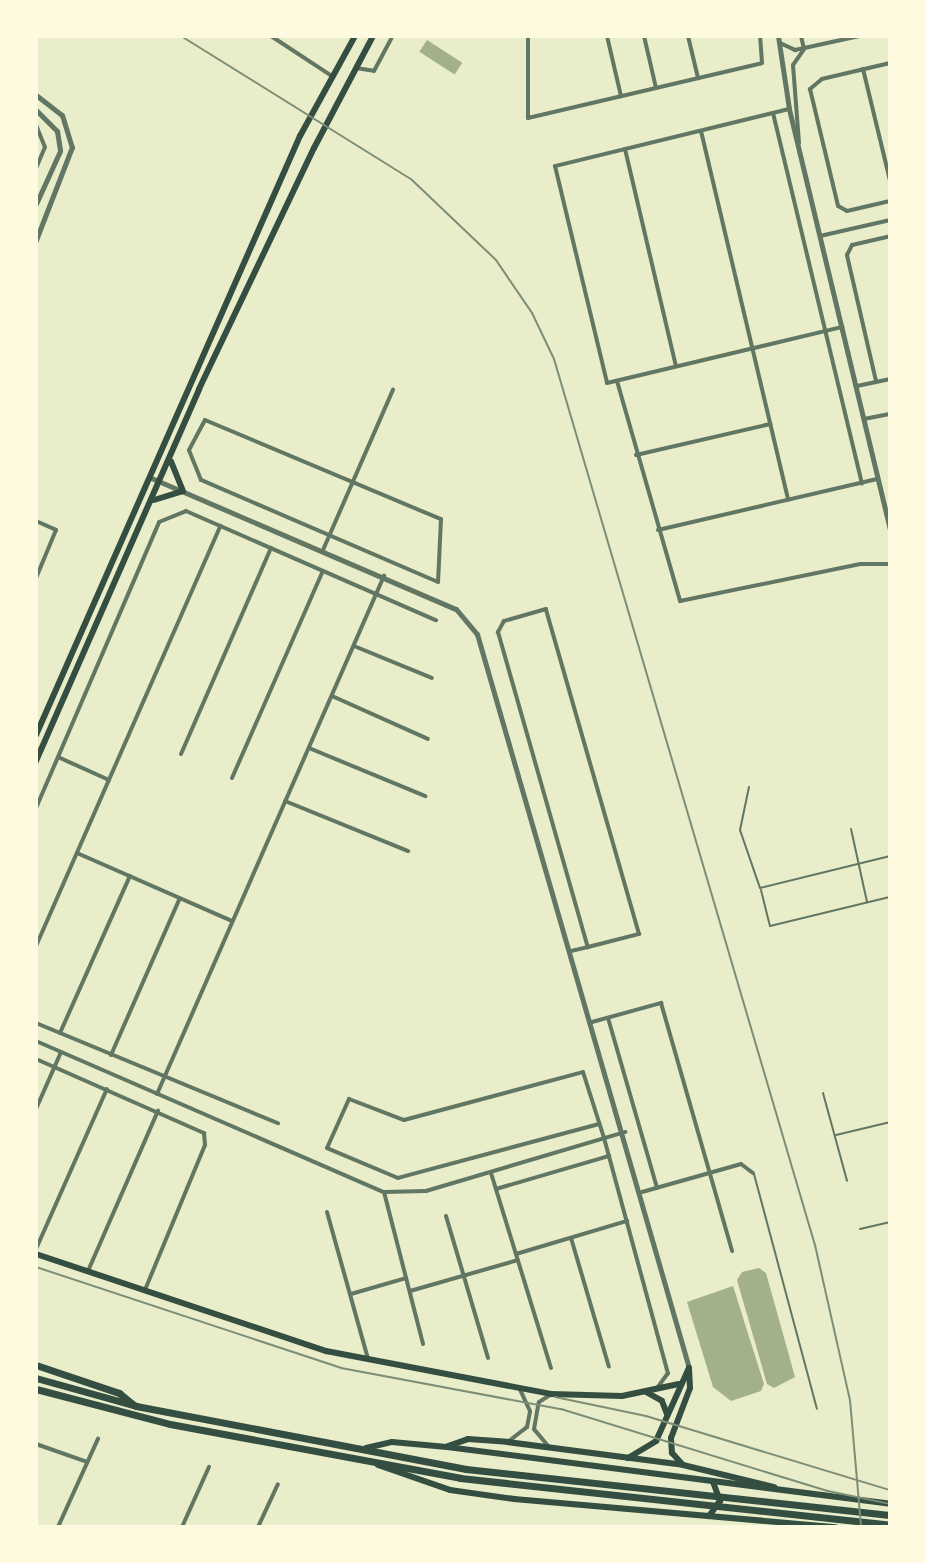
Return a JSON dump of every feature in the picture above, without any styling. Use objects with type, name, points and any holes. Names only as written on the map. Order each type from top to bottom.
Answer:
[{"type":"highway","points":[[36,1365],[119,1393],[136,1406]]},
{"type":"highway","points":[[36,1378],[136,1406],[507,1475],[890,1515]]},
{"type":"highway","points":[[36,1389],[170,1424],[506,1485],[890,1525]]},
{"type":"main road","points":[[36,735],[300,136],[355,36]]},
{"type":"main road","points":[[36,761],[170,458],[314,148],[373,36]]},
{"type":"main road","points":[[151,503],[183,491],[174,479],[170,458]]},
{"type":"main road","points":[[36,1252],[326,1351],[551,1394],[605,1397],[679,1384]]},
{"type":"main road","points":[[624,1459],[650,1447],[689,1368]]},
{"type":"main road","points":[[683,1465],[672,1453],[671,1438],[690,1388],[689,1368]]},
{"type":"main road","points":[[642,1391],[658,1397],[668,1415]]},
{"type":"main road","points":[[447,1447],[468,1439],[683,1465],[789,1492]]},
{"type":"main road","points":[[363,1449],[392,1442],[447,1447],[890,1504]]},
{"type":"main road","points":[[362,1460],[450,1490],[836,1527]]},
{"type":"main road","points":[[708,1516],[720,1501],[713,1482]]},
{"type":"street","points":[[271,36],[332,76]]},
{"type":"street","points":[[356,68],[374,71],[393,36]]},
{"type":"street","points":[[528,36],[524,113],[534,117],[762,63],[760,36]]},
{"type":"street","points":[[607,36],[621,96]]},
{"type":"street","points":[[644,36],[656,88]]},
{"type":"street","points":[[688,36],[698,78]]},
{"type":"street","points":[[778,36],[789,109],[890,531]]},
{"type":"street","points":[[799,143],[793,65],[804,49],[801,36]]},
{"type":"street","points":[[780,43],[804,49],[859,36]]},
{"type":"street","points":[[890,63],[822,79],[810,89],[842,210],[890,201]]},
{"type":"street","points":[[863,69],[890,181]]},
{"type":"street","points":[[36,95],[62,115],[72,147],[36,240]]},
{"type":"street","points":[[789,109],[555,166],[607,383],[843,327]]},
{"type":"street","points":[[36,110],[57,131],[60,151],[36,204]]},
{"type":"street","points":[[773,113],[862,483]]},
{"type":"street","points":[[36,125],[45,147],[36,168]]},
{"type":"street","points":[[701,131],[788,500]]},
{"type":"street","points":[[625,149],[676,366]]},
{"type":"street","points":[[820,236],[890,220]]},
{"type":"street","points":[[876,381],[849,249],[890,236]]},
{"type":"street","points":[[857,386],[890,379]]},
{"type":"street","points":[[617,381],[680,601],[860,564],[890,564]]},
{"type":"street","points":[[323,550],[393,390]]},
{"type":"street","points":[[864,419],[890,414]]},
{"type":"street","points":[[205,420],[354,484],[441,519],[438,582],[201,480],[189,450],[205,420]]},
{"type":"street","points":[[636,455],[770,424]]},
{"type":"street","points":[[149,477],[456,609],[477,634],[625,1132],[689,1368]]},
{"type":"street","points":[[658,530],[878,479]]},
{"type":"street","points":[[36,808],[159,522],[186,511],[436,620]]},
{"type":"street","points":[[36,521],[56,530],[36,578]]},
{"type":"street","points":[[36,946],[220,526]]},
{"type":"street","points":[[181,754],[271,548]]},
{"type":"street","points":[[232,778],[323,571]]},
{"type":"street","points":[[157,1094],[384,576]]},
{"type":"street","points":[[571,951],[588,947],[639,934],[546,609],[500,625],[588,947]]},
{"type":"street","points":[[354,646],[432,678]]},
{"type":"street","points":[[332,696],[428,739]]},
{"type":"street","points":[[309,748],[425,796]]},
{"type":"street","points":[[58,757],[109,780]]},
{"type":"street","points":[[285,801],[408,851]]},
{"type":"street","points":[[77,853],[233,921]]},
{"type":"street","points":[[60,1033],[130,876]]},
{"type":"street","points":[[111,1055],[180,898]]},
{"type":"street","points":[[592,1022],[661,1003],[732,1251]]},
{"type":"street","points":[[608,1018],[657,1188]]},
{"type":"street","points":[[36,1023],[278,1123]]},
{"type":"street","points":[[36,1041],[384,1192],[426,1191],[625,1132]]},
{"type":"street","points":[[36,1109],[61,1052]]},
{"type":"street","points":[[36,1059],[199,1128],[206,1143],[145,1290]]},
{"type":"street","points":[[599,1124],[398,1178],[327,1148],[349,1099],[404,1120],[583,1072],[604,1138],[668,1373],[656,1388]]},
{"type":"street","points":[[36,1252],[107,1089]]},
{"type":"street","points":[[88,1271],[158,1111]]},
{"type":"street","points":[[496,1189],[609,1156]]},
{"type":"street","points":[[642,1192],[741,1164],[753,1173]]},
{"type":"street","points":[[491,1173],[551,1368]]},
{"type":"street","points":[[384,1192],[423,1344]]},
{"type":"street","points":[[327,1212],[368,1359]]},
{"type":"street","points":[[446,1216],[488,1358]]},
{"type":"street","points":[[516,1254],[627,1221]]},
{"type":"street","points":[[571,1238],[609,1367]]},
{"type":"street","points":[[410,1291],[518,1260]]},
{"type":"street","points":[[350,1295],[406,1278]]},
{"type":"street","points":[[507,1442],[527,1427],[530,1411],[520,1388]]},
{"type":"street","points":[[551,1394],[539,1402],[534,1429],[551,1450]]},
{"type":"street","points":[[58,1527],[98,1439]]},
{"type":"street","points":[[36,1444],[87,1462]]},
{"type":"street","points":[[182,1527],[209,1467]]},
{"type":"street","points":[[258,1527],[278,1484]]},
{"type":"lane","points":[[749,787],[740,830],[770,926],[890,897]]},
{"type":"lane","points":[[851,829],[867,902]]},
{"type":"lane","points":[[760,888],[890,856]]},
{"type":"lane","points":[[823,1093],[847,1181]]},
{"type":"lane","points":[[835,1136],[890,1122]]},
{"type":"lane","points":[[753,1173],[817,1409]]},
{"type":"lane","points":[[860,1229],[890,1222]]},
{"type":"shaded area","points":[[427,40],[462,63],[455,75],[419,52]]},
{"type":"shaded area","points":[[759,1268],[766,1273],[795,1377],[774,1388],[767,1384],[737,1280],[742,1272]]},
{"type":"shaded area","points":[[733,1286],[764,1384],[761,1391],[731,1401],[713,1387],[687,1302]]},
{"type":"railway","points":[[181,36],[412,180],[496,260],[532,313],[554,359],[815,1245],[850,1400],[861,1527]]},
{"type":"railway","points":[[36,1267],[341,1368],[561,1409],[828,1491],[890,1504]]},
{"type":"railway","points":[[555,1397],[646,1416],[890,1490]]}]
